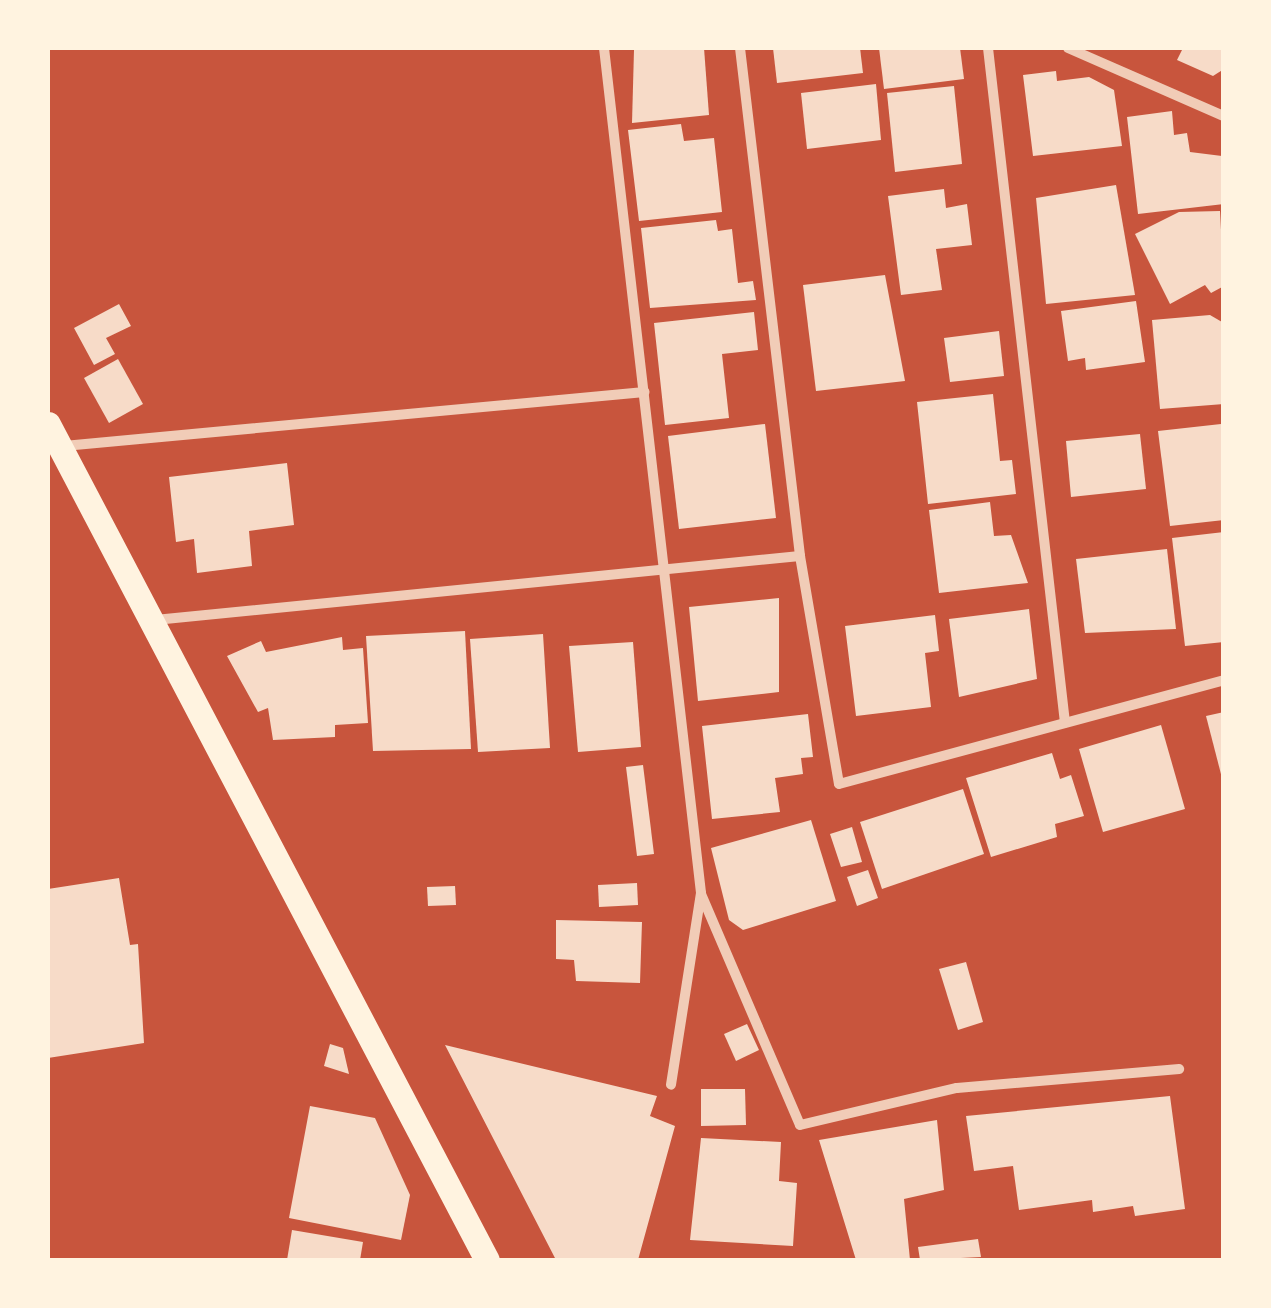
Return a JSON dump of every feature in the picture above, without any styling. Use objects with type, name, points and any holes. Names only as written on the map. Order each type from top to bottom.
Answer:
[{"type":"main road","points":[[53,435],[488,1260]]},
{"type":"street","points":[[604,48],[701,893],[670,1084]]},
{"type":"street","points":[[740,48],[800,556],[839,784],[1224,680]]},
{"type":"street","points":[[988,48],[1065,723]]},
{"type":"street","points":[[1068,48],[1224,116]]},
{"type":"street","points":[[53,435],[644,392]]},
{"type":"street","points":[[152,620],[800,556]]},
{"type":"street","points":[[701,893],[800,1125],[957,1088],[1179,1069]]},
{"type":"building","points":[[704,48],[709,115],[632,123],[634,50]]},
{"type":"building","points":[[773,48],[860,48],[863,73],[777,83]]},
{"type":"building","points":[[879,48],[960,48],[964,79],[884,89]]},
{"type":"building","points":[[1183,48],[1224,48],[1224,69],[1213,76],[1177,60]]},
{"type":"building","points":[[1056,71],[1057,81],[1089,77],[1114,90],[1122,146],[1033,156],[1023,75]]},
{"type":"building","points":[[876,84],[881,140],[807,149],[801,93]]},
{"type":"building","points":[[954,86],[962,164],[895,172],[887,93]]},
{"type":"building","points":[[1172,111],[1174,135],[1187,133],[1190,152],[1222,156],[1224,204],[1138,214],[1127,117]]},
{"type":"building","points":[[681,124],[684,141],[714,138],[722,212],[639,221],[628,130]]},
{"type":"building","points":[[1116,185],[1135,295],[1046,304],[1036,198]]},
{"type":"building","points":[[944,189],[946,208],[967,204],[972,245],[936,249],[942,290],[901,295],[888,196]]},
{"type":"building","points":[[1220,211],[1224,286],[1211,293],[1205,285],[1170,304],[1135,234],[1179,212]]},
{"type":"building","points":[[716,220],[718,231],[732,229],[738,283],[753,281],[756,300],[650,308],[641,228]]},
{"type":"building","points":[[885,275],[905,381],[816,391],[803,285]]},
{"type":"building","points":[[1136,301],[1145,362],[1086,370],[1085,358],[1068,361],[1061,311]]},
{"type":"building","points":[[119,304],[131,326],[106,338],[115,354],[94,365],[74,328]]},
{"type":"building","points":[[754,312],[758,350],[722,354],[729,418],[665,425],[654,323]]},
{"type":"building","points":[[1210,315],[1222,322],[1224,404],[1160,409],[1152,320]]},
{"type":"building","points":[[999,331],[1004,376],[950,382],[944,338]]},
{"type":"building","points":[[118,359],[143,404],[109,423],[84,378]]},
{"type":"building","points":[[993,394],[1000,461],[1012,460],[1016,494],[928,504],[917,402]]},
{"type":"building","points":[[765,424],[776,518],[679,529],[668,436]]},
{"type":"building","points":[[1221,424],[1224,520],[1170,526],[1158,431]]},
{"type":"building","points":[[1140,434],[1146,489],[1071,497],[1066,441]]},
{"type":"building","points":[[287,463],[294,525],[249,531],[252,566],[197,573],[194,539],[176,542],[169,477]]},
{"type":"building","points":[[990,502],[994,536],[1011,535],[1028,583],[939,593],[929,510]]},
{"type":"building","points":[[1224,532],[1224,642],[1185,646],[1172,538]]},
{"type":"building","points":[[1167,549],[1176,629],[1085,633],[1076,559]]},
{"type":"building","points":[[779,598],[779,692],[698,701],[689,607]]},
{"type":"building","points":[[1029,609],[1037,679],[959,697],[949,619]]},
{"type":"building","points":[[935,615],[939,651],[925,653],[931,707],[856,716],[845,626]]},
{"type":"building","points":[[465,631],[471,749],[373,751],[366,636]]},
{"type":"building","points":[[543,634],[550,748],[478,752],[470,639]]},
{"type":"building","points":[[342,637],[343,650],[363,648],[368,723],[335,725],[335,737],[273,740],[268,708],[258,712],[227,656],[261,641],[266,652]]},
{"type":"building","points":[[633,642],[641,747],[578,752],[569,646]]},
{"type":"building","points":[[1224,712],[1224,778],[1222,778],[1206,716]]},
{"type":"building","points":[[808,714],[813,757],[801,758],[803,774],[775,778],[780,812],[712,819],[702,726]]},
{"type":"building","points":[[1161,725],[1185,809],[1103,832],[1079,749]]},
{"type":"building","points":[[1052,753],[1060,779],[1071,775],[1084,816],[1055,824],[1057,837],[991,857],[966,778]]},
{"type":"building","points":[[643,765],[654,854],[637,856],[626,767]]},
{"type":"building","points":[[963,789],[984,854],[882,889],[860,822]]},
{"type":"building","points":[[811,820],[836,901],[743,930],[729,920],[711,848]]},
{"type":"building","points":[[852,827],[862,862],[841,867],[830,834]]},
{"type":"building","points":[[868,870],[878,898],[857,906],[847,877]]},
{"type":"building","points":[[119,878],[130,945],[138,944],[144,1043],[48,1058],[48,889]]},
{"type":"building","points":[[637,883],[638,905],[599,907],[598,885]]},
{"type":"building","points":[[455,886],[456,905],[428,906],[427,887]]},
{"type":"building","points":[[556,920],[642,922],[640,983],[576,981],[574,960],[556,959]]},
{"type":"building","points":[[966,962],[983,1022],[958,1030],[939,969]]},
{"type":"building","points":[[747,1024],[759,1050],[736,1061],[724,1034]]},
{"type":"building","points":[[330,1044],[343,1048],[349,1074],[324,1066]]},
{"type":"building","points":[[445,1045],[657,1096],[650,1116],[675,1126],[638,1260],[556,1260]]},
{"type":"building","points":[[701,1089],[745,1089],[746,1125],[701,1126]]},
{"type":"building","points":[[1170,1096],[1185,1209],[1135,1216],[1133,1206],[1093,1212],[1092,1200],[1019,1210],[1013,1166],[974,1171],[966,1116]]},
{"type":"building","points":[[310,1106],[375,1118],[410,1195],[401,1240],[289,1218]]},
{"type":"building","points":[[937,1120],[944,1190],[904,1199],[910,1260],[856,1260],[819,1140]]},
{"type":"building","points":[[701,1138],[781,1142],[779,1181],[797,1183],[793,1246],[690,1240]]},
{"type":"building","points":[[292,1230],[363,1242],[360,1260],[287,1260]]},
{"type":"building","points":[[978,1239],[981,1257],[920,1260],[918,1247]]}]
